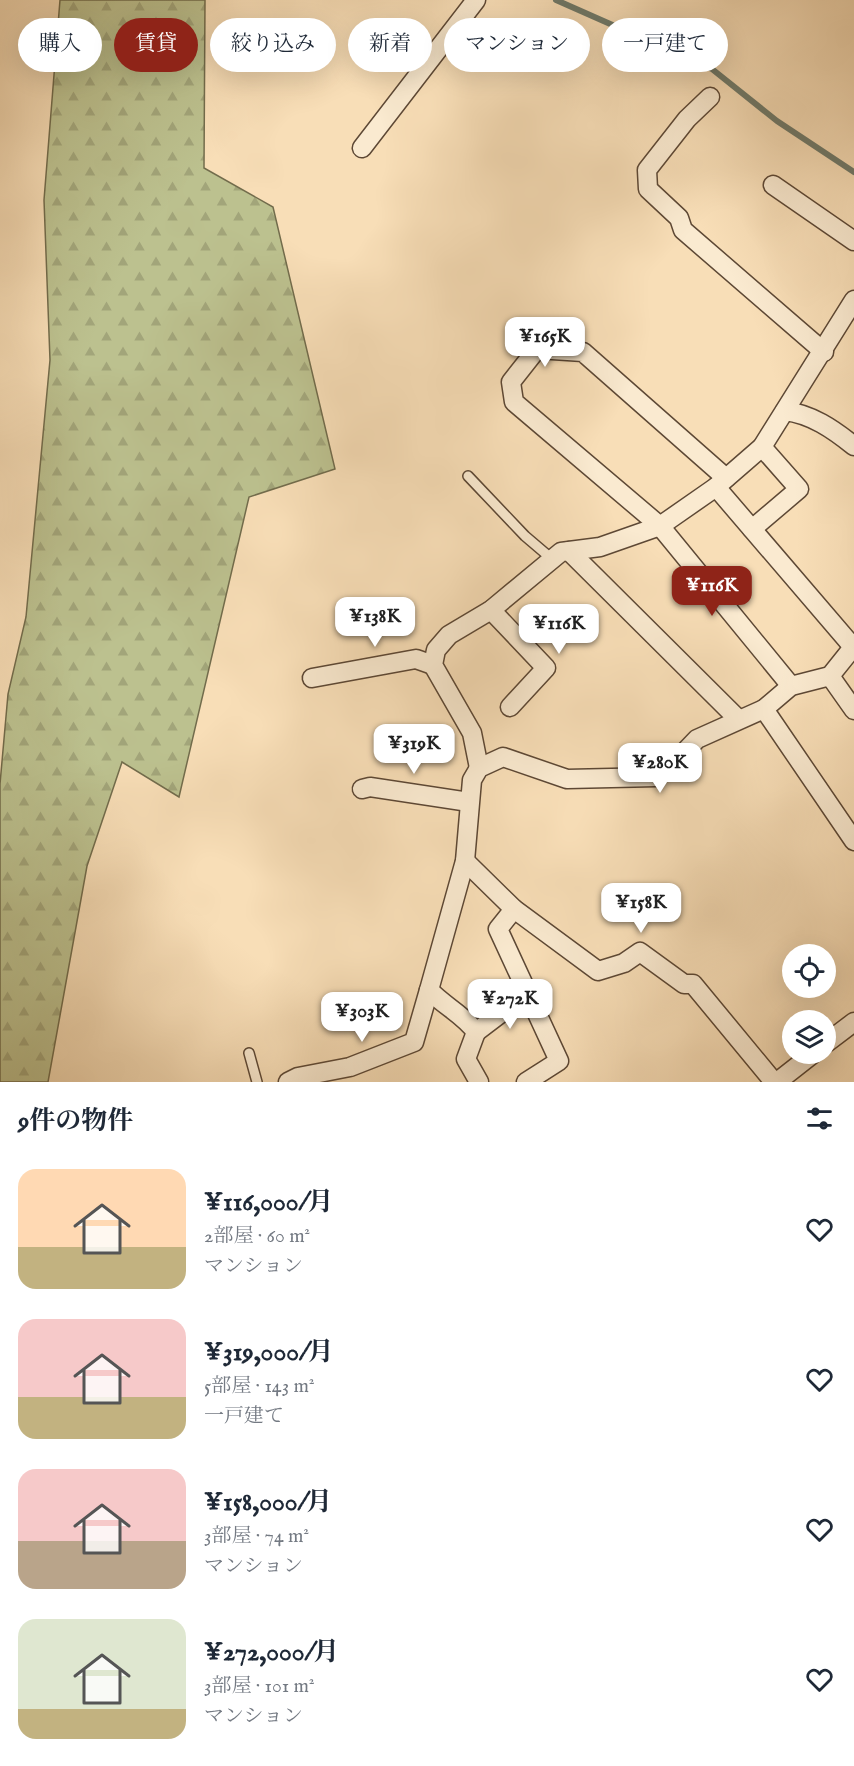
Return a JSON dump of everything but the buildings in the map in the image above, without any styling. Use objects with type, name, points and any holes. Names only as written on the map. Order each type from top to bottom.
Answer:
[{"type":"street","points":[[362,148],[476,0]]},
{"type":"street","points":[[710,97],[687,119],[647,170],[648,189],[679,218],[682,230],[824,352]]},
{"type":"street","points":[[773,185],[854,241]]},
{"type":"street","points":[[433,666],[436,650],[449,635],[491,610],[560,555],[600,547],[660,526],[721,482],[762,447],[824,352],[854,300]]},
{"type":"street","points":[[288,1082],[298,1077],[350,1067],[414,1042],[465,861],[472,780],[479,768],[502,757],[567,779],[656,777],[674,763],[697,739],[764,709],[791,686],[830,676],[854,647],[752,529],[721,482],[583,352],[537,349],[512,382],[514,402],[660,526],[791,686]]},
{"type":"street","points":[[785,411],[802,413],[837,432],[854,446]]},
{"type":"street","points":[[752,529],[799,489],[762,447]]},
{"type":"street","points":[[560,555],[738,719]]},
{"type":"street","points":[[491,610],[546,668],[510,707]]},
{"type":"street","points":[[312,678],[416,659],[433,666],[472,733],[479,768]]},
{"type":"street","points":[[830,676],[854,711]]},
{"type":"street","points":[[764,709],[854,841]]},
{"type":"street","points":[[362,789],[370,787],[469,802]]},
{"type":"street","points":[[465,861],[514,909],[598,971],[624,963],[640,952],[684,984],[693,984],[776,1082],[800,1064]]},
{"type":"street","points":[[514,909],[498,929],[559,1061],[526,1082]]},
{"type":"street","points":[[429,990],[444,1006],[469,1022],[476,1032]]},
{"type":"street","points":[[478,1082],[466,1059],[476,1032],[517,1001],[528,997]]},
{"type":"street","points":[[836,1036],[854,1022]]},
{"type":"lane","points":[[468,476],[525,536],[560,555]]},
{"type":"lane","points":[[249,1053],[257,1082]]},
{"type":"green space","points":[[60,0],[205,0],[204,168],[273,207],[335,469],[249,497],[179,797],[122,762],[87,866],[48,1082],[0,1082],[0,784],[8,694],[26,617],[50,360],[44,200],[54,72],[102,72],[102,18],[59,18]]},
{"type":"waterway","points":[[556,0],[712,69],[777,121],[854,172]]}]
